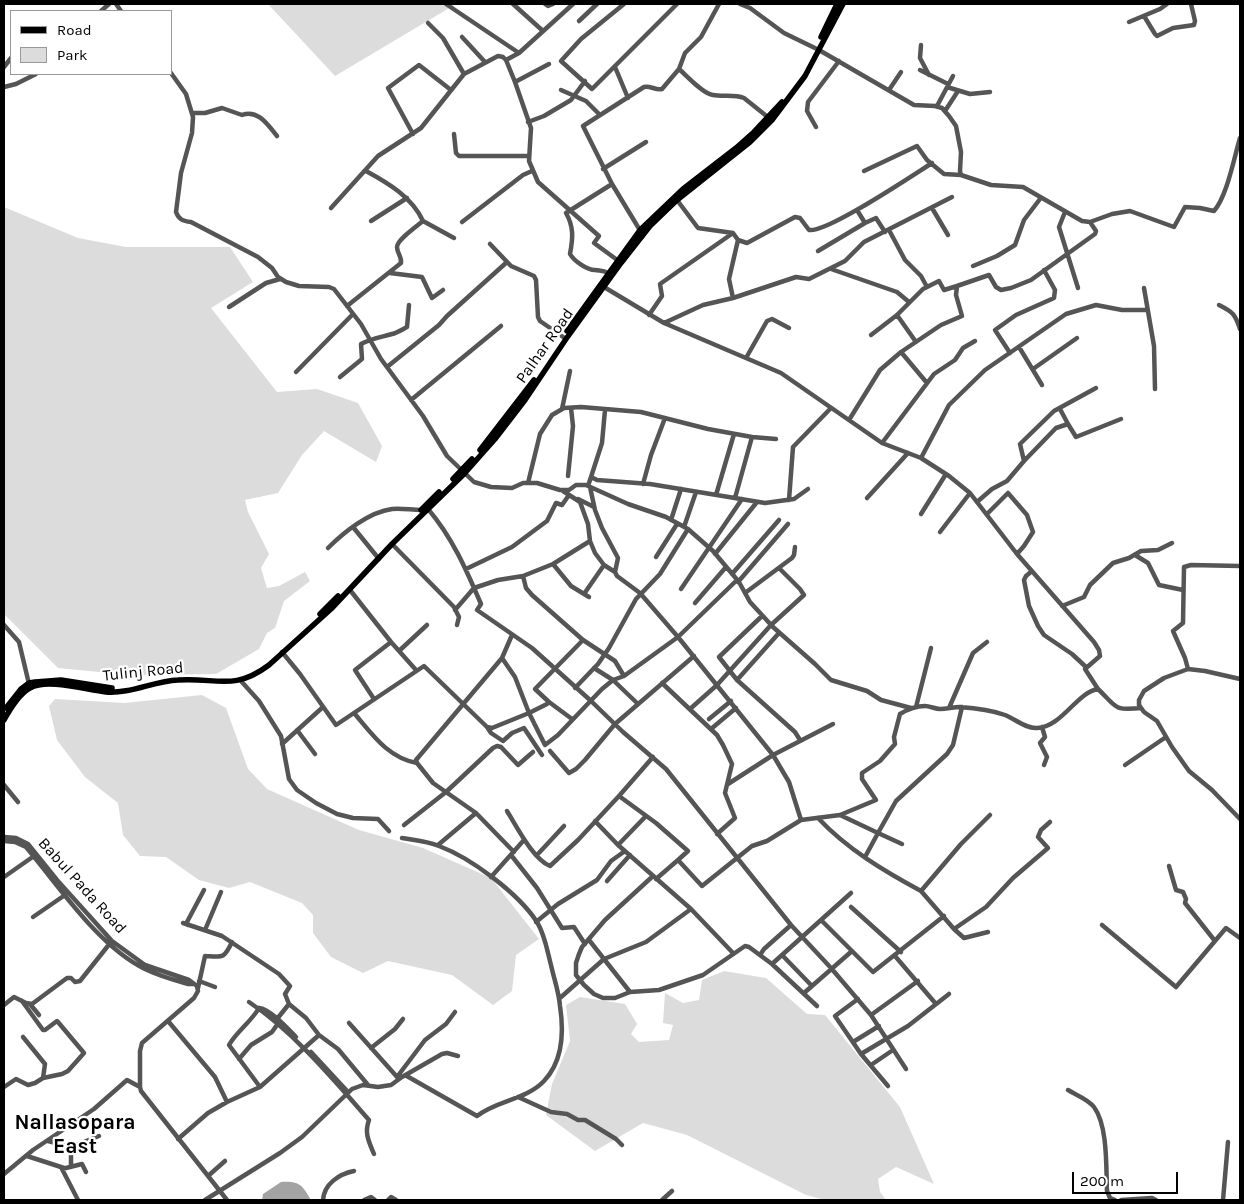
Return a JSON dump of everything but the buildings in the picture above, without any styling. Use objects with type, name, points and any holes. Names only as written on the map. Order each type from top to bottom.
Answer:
[{"type":"main road","name":"Palhar Road","points":[[817,49],[837,4]]},
{"type":"main road","name":"Palhar Road","points":[[642,232],[678,200],[750,142],[770,119],[801,76],[843,4]]},
{"type":"main road","name":"Palhar Road","points":[[240,679],[258,674],[350,590],[377,557],[428,509],[462,472],[505,420],[608,273],[664,205],[770,119]]},
{"type":"main road","name":"Palhar Road","points":[[564,338],[604,287],[619,261]]},
{"type":"main road","name":"Palhar Road","points":[[282,652],[377,557],[420,510],[462,472]]},
{"type":"main road","name":"Tulinj Road","points":[[30,686],[64,685],[108,692],[178,680],[224,682],[240,679]]},
{"type":"main road","points":[[4,712],[15,695],[30,686]]},
{"type":"main road","points":[[4,720],[9,709],[30,686]]},
{"type":"street","points":[[446,4],[519,53]]},
{"type":"street","points":[[512,4],[543,31]]},
{"type":"street","points":[[545,4],[548,6],[553,4]]},
{"type":"street","points":[[506,60],[519,53],[574,4]]},
{"type":"street","points":[[579,22],[597,4]]},
{"type":"street","points":[[624,4],[581,39],[561,61],[592,89],[677,4]]},
{"type":"street","points":[[642,232],[603,168],[583,126],[645,86],[661,90],[679,69],[683,56],[701,38],[719,4]]},
{"type":"street","points":[[740,4],[751,6],[784,33],[817,49],[914,105],[937,106],[945,111],[956,126],[959,137],[961,175]]},
{"type":"street","points":[[1129,22],[1144,16],[1164,4]]},
{"type":"street","points":[[1144,16],[1157,36],[1173,28],[1194,25],[1195,21],[1191,4]]},
{"type":"street","points":[[428,23],[443,38],[464,74]]},
{"type":"street","points":[[462,37],[485,62]]},
{"type":"street","points":[[921,45],[920,58],[929,74]]},
{"type":"street","points":[[332,208],[378,156],[421,128],[464,74],[485,62],[501,56],[506,60],[516,82],[531,128],[529,161],[538,182],[599,236],[594,243],[619,261]]},
{"type":"street","points":[[816,127],[807,111],[808,102],[839,62]]},
{"type":"street","points":[[516,82],[549,64]]},
{"type":"street","points":[[413,134],[388,88],[419,65],[451,90]]},
{"type":"street","points":[[615,66],[628,98]]},
{"type":"street","points":[[679,69],[706,93],[744,98],[770,119]]},
{"type":"street","points":[[920,70],[958,91],[970,94],[990,92]]},
{"type":"street","points":[[889,90],[901,72]]},
{"type":"street","points":[[172,74],[186,94],[192,113],[192,133],[181,173],[176,212],[178,217],[258,257],[272,268],[280,278],[299,286],[329,287],[334,290],[361,324],[387,367],[447,456],[462,472],[474,482],[491,487],[512,488],[523,482],[537,483],[562,490],[569,490],[576,485],[589,487],[671,520],[686,528],[708,547],[738,581],[750,602],[762,616],[831,680],[867,691],[881,700],[913,708]]},
{"type":"street","points":[[4,87],[16,84],[34,75]]},
{"type":"street","points":[[937,106],[953,76]]},
{"type":"street","points":[[528,122],[560,107],[574,96],[584,81]]},
{"type":"street","points":[[561,90],[586,101],[600,115]]},
{"type":"street","points":[[945,111],[958,91]]},
{"type":"street","points":[[192,113],[205,113],[222,108],[242,115],[249,112],[253,113],[262,118],[277,136]]},
{"type":"street","points":[[454,134],[456,153],[459,156],[529,156]]},
{"type":"street","points":[[864,171],[917,146],[927,160],[944,174],[961,175],[991,185],[1023,188],[1076,219],[1090,222],[1112,214],[1130,211],[1174,227],[1185,207],[1214,210],[1216,208],[1223,197],[1240,138]]},
{"type":"street","points":[[603,168],[646,142]]},
{"type":"street","points":[[678,200],[698,228],[733,233],[738,240],[747,243],[795,217],[800,218],[809,230],[813,231],[857,210],[932,163]]},
{"type":"street","points":[[366,171],[406,198],[423,220],[454,238]]},
{"type":"street","points":[[462,222],[532,171]]},
{"type":"street","points":[[608,273],[601,270],[593,271],[570,254],[574,236],[566,213],[569,209],[612,184]]},
{"type":"street","points":[[664,323],[704,305],[734,298],[796,277],[809,279],[844,261],[864,242],[952,197]]},
{"type":"street","points":[[371,221],[406,198]]},
{"type":"street","points":[[973,266],[998,256],[1015,245],[1024,220],[1040,199]]},
{"type":"street","points":[[932,208],[948,235]]},
{"type":"street","points":[[857,210],[865,223]]},
{"type":"street","points":[[1065,212],[1059,224],[1078,288]]},
{"type":"street","points":[[818,251],[876,218],[887,231],[905,260],[921,276],[927,287]]},
{"type":"street","points":[[347,306],[390,274],[401,263],[397,247],[399,241],[423,220]]},
{"type":"street","points":[[871,335],[897,315],[923,289],[940,281],[944,290],[989,275],[996,287],[1001,290],[1031,280],[1096,232],[1090,222]]},
{"type":"street","points":[[649,315],[662,296],[660,284],[733,233]]},
{"type":"street","points":[[734,298],[729,279],[738,240]]},
{"type":"street","points":[[490,244],[507,262],[520,271],[534,276],[536,280],[538,317],[540,321],[564,338]]},
{"type":"street","points":[[387,367],[439,325],[507,262]]},
{"type":"street","points":[[831,269],[897,292],[909,302]]},
{"type":"street","points":[[1010,353],[995,330],[1021,312],[1054,298],[1055,290],[1044,270]]},
{"type":"street","points":[[390,274],[422,277],[432,298],[443,290]]},
{"type":"street","points":[[229,307],[266,282],[280,278]]},
{"type":"street","points":[[849,420],[880,370],[901,352],[941,324],[962,316],[956,295],[957,286]]},
{"type":"street","points":[[604,287],[664,323],[781,373],[882,443],[921,458],[946,474],[970,493],[1017,554],[1094,642],[1100,656],[1086,667]]},
{"type":"street","points":[[1144,288],[1154,346],[1155,389]]},
{"type":"street","points":[[340,377],[362,359],[361,344],[370,339],[388,334],[391,335],[407,327],[409,305]]},
{"type":"street","points":[[921,458],[949,405],[985,370],[1066,314],[1096,305],[1122,310],[1148,310]]},
{"type":"street","points":[[1219,305],[1231,311],[1237,319],[1240,329]]},
{"type":"street","points":[[296,372],[353,314]]},
{"type":"street","points":[[897,315],[916,342]]},
{"type":"street","points":[[746,358],[767,321],[772,319],[789,328]]},
{"type":"street","points":[[411,400],[501,326]]},
{"type":"street","points":[[1033,369],[1077,338]]},
{"type":"street","points":[[882,443],[934,374],[955,360],[962,348],[975,341]]},
{"type":"street","points":[[1019,347],[1042,385]]},
{"type":"street","points":[[901,352],[926,383]]},
{"type":"street","points":[[562,408],[570,371]]},
{"type":"street","points":[[1024,461],[1020,444],[1054,411],[1096,388]]},
{"type":"street","points":[[528,483],[540,434],[552,415],[562,408],[641,412],[734,434],[776,439]]},
{"type":"street","points":[[568,476],[573,426],[571,408]]},
{"type":"street","points":[[789,500],[793,447],[832,408]]},
{"type":"street","points":[[1060,409],[1076,437],[1121,419]]},
{"type":"street","points":[[605,410],[602,443],[590,477],[589,487],[602,528],[618,558],[615,572]]},
{"type":"street","points":[[643,484],[651,455],[665,418]]},
{"type":"street","points":[[977,502],[992,489],[1007,481],[1056,428],[1068,424]]},
{"type":"street","points":[[716,495],[734,434]]},
{"type":"street","points":[[735,498],[752,437]]},
{"type":"street","points":[[868,498],[908,453]]},
{"type":"street","points":[[921,514],[946,474]]},
{"type":"street","points":[[590,477],[596,480],[681,489],[765,503],[794,499],[808,489]]},
{"type":"street","points":[[671,520],[681,489]]},
{"type":"street","points":[[562,490],[580,502],[588,524],[590,541],[595,553],[604,565],[640,594],[718,685],[773,755],[789,782],[801,820]]},
{"type":"street","points":[[575,688],[605,653],[640,594],[660,574],[686,528],[696,492]]},
{"type":"street","points":[[940,532],[970,493]]},
{"type":"street","points":[[987,514],[1008,493],[1027,515],[1033,532],[1017,554]]},
{"type":"street","points":[[466,569],[512,547],[547,521],[556,503],[562,505],[568,495]]},
{"type":"street","points":[[568,495],[594,507]]},
{"type":"street","points":[[681,589],[742,499]]},
{"type":"street","points":[[715,554],[757,502]]},
{"type":"street","points":[[428,509],[450,538],[466,569],[481,604],[478,610],[532,648],[666,769],[790,925],[831,968],[871,1015],[906,1069]]},
{"type":"street","points":[[328,548],[353,526],[387,510],[420,510]]},
{"type":"street","points":[[732,574],[779,520]]},
{"type":"street","points":[[656,557],[677,524]]},
{"type":"street","points":[[502,658],[515,677],[529,713],[545,745],[558,735],[590,700],[613,680],[624,676],[678,637],[738,581],[788,524]]},
{"type":"street","points":[[353,526],[377,557]]},
{"type":"street","points":[[455,610],[474,588],[498,580],[523,576],[553,564],[590,541]]},
{"type":"street","points":[[1062,606],[1084,597],[1090,585],[1113,563],[1144,550],[1163,548],[1172,543]]},
{"type":"street","points":[[392,544],[455,610],[460,617],[457,625]]},
{"type":"street","points":[[745,593],[794,555],[795,547]]},
{"type":"street","points":[[1135,555],[1148,563],[1159,584],[1183,590]]},
{"type":"street","points":[[553,564],[571,586],[589,597]]},
{"type":"street","points":[[584,594],[604,565]]},
{"type":"street","points":[[1188,669],[1186,658],[1173,631],[1183,623],[1183,570],[1186,565],[1240,566]]},
{"type":"street","points":[[695,603],[726,567]]},
{"type":"street","points":[[690,709],[718,685],[771,625],[805,594],[779,568]]},
{"type":"street","points":[[1032,571],[1024,580],[1029,606],[1044,635],[1072,654],[1086,667],[1085,669],[1098,689],[1114,706],[1123,710],[1142,708]]},
{"type":"street","points":[[523,576],[526,588],[532,595],[582,640],[615,660],[624,676]]},
{"type":"street","points":[[350,590],[416,670]]},
{"type":"street","points":[[762,616],[718,657],[737,680],[794,732],[800,740]]},
{"type":"street","points":[[4,625],[19,642],[30,686]]},
{"type":"street","points":[[399,651],[427,625]]},
{"type":"street","points":[[737,680],[780,633]]},
{"type":"street","points":[[417,764],[418,757],[502,658],[512,635]]},
{"type":"street","points":[[572,719],[535,689],[582,640]]},
{"type":"street","points":[[374,699],[355,670],[391,642]]},
{"type":"street","points":[[949,708],[973,654],[987,642]]},
{"type":"street","points":[[913,708],[931,648]]},
{"type":"street","points":[[282,652],[336,725],[423,666],[463,703],[487,727],[491,734],[503,741],[512,733],[524,728],[542,755]]},
{"type":"street","points":[[550,751],[569,773],[576,769],[586,760],[614,724],[694,656]]},
{"type":"street","points":[[594,668],[613,680],[638,704]]},
{"type":"street","points":[[1240,679],[1188,669],[1164,678],[1144,691],[1139,700],[1139,705],[1157,721],[1189,771],[1212,790],[1240,819]]},
{"type":"street","points":[[240,679],[259,701],[281,736],[289,780],[297,790],[337,814],[353,818],[378,819],[389,831]]},
{"type":"street","points":[[662,683],[711,729],[723,745],[732,764],[725,793],[735,818],[717,834]]},
{"type":"street","points":[[678,860],[702,886],[752,846],[767,841],[801,820],[840,815],[876,800],[862,779],[862,773],[880,761],[895,744],[894,737],[900,714],[913,708],[926,706],[941,709],[983,709],[1006,715],[1034,728],[1042,727],[1067,712],[1089,692],[1098,689]]},
{"type":"street","points":[[709,719],[731,701]]},
{"type":"street","points":[[487,727],[492,728],[543,707],[549,702]]},
{"type":"street","points":[[282,744],[323,707]]},
{"type":"street","points":[[711,729],[736,708]]},
{"type":"street","points":[[864,857],[896,801],[919,782],[947,754],[953,745],[962,708]]},
{"type":"street","points":[[354,713],[390,752],[401,759],[417,764],[432,783],[476,813],[513,853],[562,928],[574,927],[585,944]]},
{"type":"street","points":[[728,784],[773,755],[833,724]]},
{"type":"street","points":[[1042,727],[1045,736],[1040,743],[1046,757],[1044,765]]},
{"type":"street","points":[[297,730],[315,754]]},
{"type":"street","points":[[1125,764],[1166,737]]},
{"type":"street","points":[[404,825],[446,792],[493,748],[501,747],[518,765],[533,752]]},
{"type":"street","points":[[507,811],[524,840],[550,866],[595,822],[653,757]]},
{"type":"street","points":[[4,785],[18,802]]},
{"type":"street","points":[[618,797],[646,816],[688,851],[605,920],[579,954],[576,963],[576,976],[579,980],[594,994],[603,998],[615,998],[630,992],[658,990],[698,977],[745,946],[772,964],[817,1006]]},
{"type":"street","points":[[438,846],[476,813]]},
{"type":"street","points":[[840,815],[902,844]]},
{"type":"street","points":[[921,891],[961,844],[990,815]]},
{"type":"street","points":[[618,845],[646,816]]},
{"type":"street","points":[[818,818],[850,848],[921,891],[964,938],[988,932]]},
{"type":"street","points":[[595,822],[624,851],[691,909],[733,953]]},
{"type":"street","points":[[954,929],[986,907],[1013,878],[1048,848],[1038,837],[1050,822]]},
{"type":"street","points":[[537,855],[564,826]]},
{"type":"street","name":"Babul Pada Road","points":[[4,837],[23,840],[28,844],[66,895],[111,942],[143,968],[188,984],[216,987]]},
{"type":"street","points":[[402,838],[438,846],[456,853],[503,885],[536,922],[544,937],[560,998],[562,1021],[562,1043],[553,1067],[544,1082],[518,1097],[484,1110],[477,1116],[405,1075]]},
{"type":"street","points":[[491,877],[524,840]]},
{"type":"street","name":"Babul Pada Road","points":[[4,841],[21,843],[111,942]]},
{"type":"street","points":[[536,922],[575,893],[597,880],[611,861],[624,851]]},
{"type":"street","points":[[607,881],[630,855]]},
{"type":"street","points":[[4,877],[34,856]]},
{"type":"street","points":[[1169,866],[1176,890],[1183,892],[1186,899],[1185,903],[1215,941]]},
{"type":"street","points":[[204,890],[185,924],[214,932],[279,974],[290,986],[285,994],[289,1004],[306,1018],[319,1035],[338,1049],[368,1085]]},
{"type":"street","points":[[204,930],[221,892]]},
{"type":"street","points":[[772,964],[851,893]]},
{"type":"street","points":[[33,917],[66,895]]},
{"type":"street","points":[[851,907],[901,952]]},
{"type":"street","points":[[560,998],[604,959],[646,942],[691,909]]},
{"type":"street","points":[[821,920],[874,972],[944,916]]},
{"type":"street","points":[[760,955],[790,925]]},
{"type":"street","points":[[1102,925],[1176,987],[1226,928],[1240,938]]},
{"type":"street","points":[[589,940],[630,992]]},
{"type":"street","points":[[30,1004],[67,978],[71,978],[75,982],[80,981],[111,942]]},
{"type":"street","points":[[227,1200],[141,1091],[140,1046],[194,998],[205,956],[220,958],[224,956],[232,942]]},
{"type":"street","points":[[804,993],[852,950]]},
{"type":"street","points":[[782,955],[812,986]]},
{"type":"street","points":[[895,956],[936,1004]]},
{"type":"street","points":[[871,1015],[918,981]]},
{"type":"street","points":[[861,1054],[897,1033],[949,994]]},
{"type":"street","points":[[4,1005],[14,997],[30,1004],[39,1014]]},
{"type":"street","points":[[858,999],[835,1016],[861,1054],[888,1086]]},
{"type":"street","points":[[4,1087],[16,1079],[28,1085],[36,1083],[43,1078],[62,1074],[68,1071],[83,1052],[74,1044],[66,1030],[57,1021],[46,1030],[43,1030],[22,1001]]},
{"type":"street","points":[[249,1002],[278,1021],[347,1093],[369,1120],[366,1129],[367,1136],[374,1154]]},
{"type":"street","points":[[239,1060],[251,1045],[272,1032],[289,1004]]},
{"type":"street","points":[[259,1008],[229,1045],[260,1087]]},
{"type":"street","points":[[205,1200],[288,1148],[347,1093],[357,1087],[368,1085],[391,1085],[425,1040],[446,1024],[455,1012]]},
{"type":"street","points":[[371,1048],[395,1029],[403,1019]]},
{"type":"street","points":[[168,1021],[215,1077],[226,1102]]},
{"type":"street","points":[[350,1023],[398,1078]]},
{"type":"street","points":[[853,1042],[878,1026]]},
{"type":"street","points":[[178,1139],[208,1113],[226,1102],[260,1087],[319,1035]]},
{"type":"street","points":[[23,1037],[45,1064],[43,1078]]},
{"type":"street","points":[[871,1065],[893,1050]]},
{"type":"street","points":[[398,1078],[442,1054],[447,1053],[458,1056]]},
{"type":"street","points":[[4,1174],[33,1150],[94,1110],[124,1082],[128,1081],[140,1087]]},
{"type":"street","points":[[1068,1090],[1094,1106],[1098,1115],[1103,1130],[1107,1191],[1110,1198],[1115,1200]]},
{"type":"street","points":[[518,1097],[551,1112],[567,1114],[578,1120],[585,1120],[616,1139],[622,1145]]},
{"type":"street","points":[[48,1141],[71,1147],[99,1136]]},
{"type":"street","points":[[1223,1200],[1228,1142]]},
{"type":"street","points":[[71,1147],[71,1167]]},
{"type":"street","points":[[28,1156],[65,1168],[82,1164],[86,1172]]},
{"type":"street","points":[[208,1176],[225,1161]]},
{"type":"street","points":[[65,1168],[62,1169],[78,1200]]},
{"type":"street","points":[[322,1200],[329,1184],[335,1179],[354,1171]]},
{"type":"street","points":[[662,1200],[672,1191]]},
{"type":"street","points":[[364,1200],[371,1197],[375,1200]]},
{"type":"street","points":[[388,1200],[391,1197],[396,1200]]},
{"type":"street","points":[[1122,1200],[1152,1198],[1156,1200]]},
{"type":"green space","points":[[268,4],[456,4],[335,76]]},
{"type":"green space","points":[[4,207],[78,238],[126,247],[230,247],[253,282],[211,308],[277,392],[317,389],[358,403],[382,446],[376,462],[324,431],[302,455],[278,493],[245,500],[248,512],[269,554],[261,568],[267,588],[279,586],[305,572],[310,581],[284,601],[275,628],[267,633],[259,649],[216,674],[130,675],[58,668],[4,614]]},
{"type":"green space","points":[[202,695],[226,708],[248,769],[267,789],[359,830],[423,848],[491,878],[539,939],[516,955],[512,991],[493,1005],[452,975],[388,961],[363,973],[331,957],[313,933],[313,915],[302,903],[250,882],[229,888],[199,880],[166,857],[140,856],[123,835],[118,803],[85,777],[57,740],[49,706],[55,699],[124,703]]},
{"type":"green space","points":[[724,971],[766,978],[807,1014],[825,1015],[900,1107],[934,1184],[896,1167],[878,1179],[880,1192],[886,1200],[825,1200],[806,1195],[687,1135],[643,1123],[595,1151],[546,1115],[552,1084],[570,1041],[566,1005],[580,997],[625,1004],[637,1024],[631,1034],[639,1042],[669,1040],[673,1025],[663,1023],[665,993],[683,1003],[699,1000],[702,980]]},
{"type":"shaded area","points":[[281,1182],[292,1182],[300,1185],[311,1200],[262,1200],[263,1194]]},
{"type":"district","name":"Nallasopara East","points":[[75,1135]]}]
